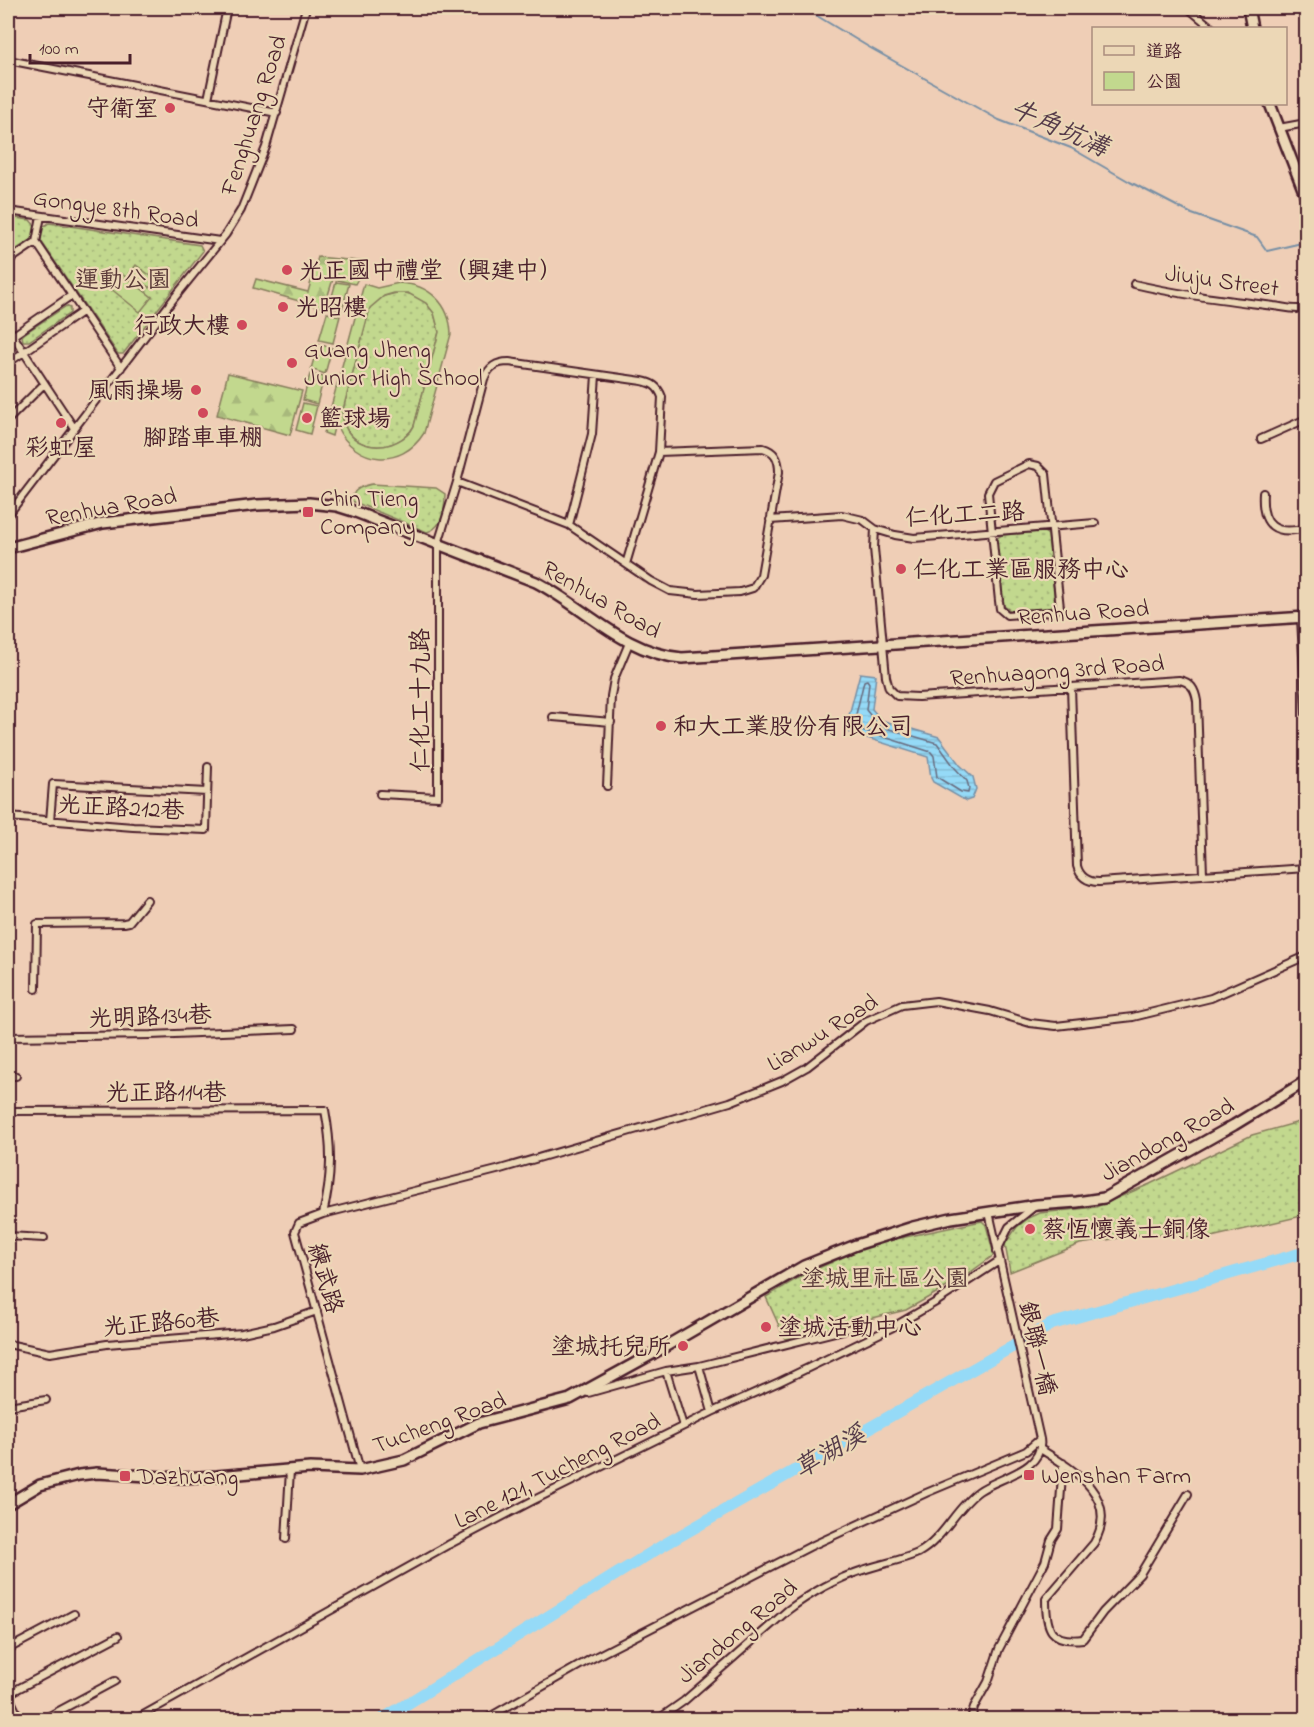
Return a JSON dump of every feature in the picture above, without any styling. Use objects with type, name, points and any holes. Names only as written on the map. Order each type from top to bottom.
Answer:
[{"type":"main road","points":[[1248,8],[1252,27]]},
{"type":"main road","points":[[1270,105],[1306,196]]},
{"type":"main road","name":"Renhua Road","points":[[8,548],[103,523],[248,506],[299,503],[337,506],[542,585],[630,643],[652,653],[682,658],[1304,617]]},
{"type":"main road","name":"Jiandong Road","points":[[989,1212],[1077,1202],[1110,1195],[1306,1081]]},
{"type":"main road","name":"Tucheng Road","points":[[8,1504],[40,1485],[63,1477],[97,1473],[182,1478],[290,1470],[360,1470],[404,1460],[469,1426],[578,1395],[804,1266],[873,1238],[989,1212]]},
{"type":"street","points":[[208,99],[227,8]]},
{"type":"street","name":"Fenghuang Road","points":[[8,515],[220,241],[247,199],[277,113],[306,8]]},
{"type":"street","points":[[1188,8],[1211,27]]},
{"type":"street","points":[[8,60],[277,113]]},
{"type":"street","points":[[1279,128],[1306,123]]},
{"type":"street","name":"Gongye 8th Road","points":[[8,211],[220,241]]},
{"type":"street","points":[[8,261],[36,242],[41,216]]},
{"type":"street","points":[[36,242],[121,368]]},
{"type":"street","name":"Jiuju Street","points":[[1134,284],[1164,291],[1250,304],[1306,308]]},
{"type":"street","points":[[10,337],[72,295]]},
{"type":"street","points":[[8,363],[83,311]]},
{"type":"street","points":[[8,328],[10,337],[23,352],[74,428]]},
{"type":"street","points":[[438,544],[484,379],[488,370],[494,365],[509,362],[647,382],[659,389],[662,397],[659,452],[626,564]]},
{"type":"street","points":[[569,525],[592,434],[596,375]]},
{"type":"street","points":[[8,420],[44,384]]},
{"type":"street","points":[[1261,439],[1306,419]]},
{"type":"street","points":[[457,482],[569,525],[659,586],[678,593],[698,594],[748,590],[756,585],[761,575],[779,472],[777,458],[772,452],[763,448],[659,452]]},
{"type":"street","points":[[1029,464],[1045,471],[1060,608],[1052,612],[1007,615],[1000,609],[992,532],[988,493],[992,483],[1029,464]]},
{"type":"street","points":[[1263,493],[1264,511],[1271,527],[1276,530],[1306,528]]},
{"type":"street","name":"仁化工二路","points":[[770,520],[842,515],[863,520],[875,530],[906,538],[1095,523]]},
{"type":"street","name":"Renhuagong 3rd Road","points":[[875,530],[874,548],[883,644],[888,684],[893,693],[902,697],[1179,680],[1186,682],[1194,689],[1197,701],[1203,874]]},
{"type":"street","name":"仁化工十九路","points":[[380,794],[438,797],[438,544]]},
{"type":"street","points":[[1304,617],[1306,714]]},
{"type":"street","points":[[607,786],[611,696],[614,679],[630,643]]},
{"type":"street","points":[[1071,687],[1077,866],[1079,872],[1091,882],[1306,868]]},
{"type":"street","points":[[554,717],[611,722]]},
{"type":"street","name":"光正路212巷","points":[[8,817],[206,830],[208,767]]},
{"type":"street","points":[[50,821],[53,784],[207,792]]},
{"type":"street","points":[[36,989],[37,924],[129,922],[147,900]]},
{"type":"street","name":"Lianwu Road","points":[[323,1214],[497,1170],[730,1102],[782,1081],[807,1067],[866,1021],[902,1005],[936,1001],[990,1011],[1030,1023],[1056,1026],[1132,1017],[1211,998],[1306,956]]},
{"type":"street","name":"光明路134巷","points":[[8,1037],[151,1035],[294,1029]]},
{"type":"street","points":[[8,1076],[16,1076]]},
{"type":"street","name":"練武路","points":[[325,1110],[331,1142],[328,1193],[323,1214],[299,1223],[295,1233],[360,1470]]},
{"type":"street","name":"光正路114巷","points":[[8,1111],[325,1110]]},
{"type":"street","points":[[997,1252],[1010,1227],[1037,1205]]},
{"type":"street","points":[[989,1212],[999,1262]]},
{"type":"street","points":[[8,1236],[44,1238]]},
{"type":"street","name":"Lane 121, Tucheng Road","points":[[134,1719],[448,1545],[682,1426],[893,1327],[999,1262]]},
{"type":"street","name":"銀聯一橋","points":[[999,1262],[1040,1439]]},
{"type":"street","name":"光正路60巷","points":[[8,1344],[50,1353],[107,1344],[242,1333],[274,1326],[317,1311]]},
{"type":"street","points":[[578,1395],[666,1371],[699,1366],[859,1326]]},
{"type":"street","points":[[699,1366],[712,1412]]},
{"type":"street","points":[[666,1371],[682,1426]]},
{"type":"street","points":[[8,1406],[46,1400]]},
{"type":"street","points":[[1040,1439],[1042,1450],[1090,1487],[1102,1505],[1103,1520],[1100,1533],[1073,1570],[1047,1599],[1046,1611],[1051,1628],[1054,1635],[1065,1641],[1083,1639],[1103,1612],[1140,1574],[1188,1494]]},
{"type":"street","points":[[484,1719],[590,1660],[809,1547],[926,1492],[1026,1451],[1040,1439]]},
{"type":"street","name":"Jiandong Road","points":[[657,1719],[684,1701],[803,1598],[825,1584],[919,1552],[935,1541],[965,1502],[989,1485],[1022,1470],[1037,1458],[1042,1450]]},
{"type":"street","points":[[971,1719],[974,1707],[988,1682],[999,1649],[1045,1562],[1051,1540],[1058,1529],[1063,1464]]},
{"type":"street","points":[[286,1539],[290,1470]]},
{"type":"street","points":[[8,1649],[74,1614]]},
{"type":"street","points":[[20,1719],[8,1694],[118,1636]]},
{"type":"street","points":[[42,1719],[116,1682]]},
{"type":"green space","points":[[8,217],[30,220],[36,227],[34,238],[8,255]]},
{"type":"green space","name":"運動公園","points":[[49,223],[200,245],[203,251],[123,354],[118,354],[41,241],[43,227]]},
{"type":"green space","points":[[318,257],[367,262],[355,284],[333,279],[324,308],[253,288],[256,279],[308,292]]},
{"type":"green space","points":[[136,265],[156,280],[150,288],[130,273]]},
{"type":"green space","points":[[122,274],[152,297],[140,312],[110,288]]},
{"type":"green space","points":[[336,282],[349,284],[342,310],[329,307]]},
{"type":"green space","points":[[399,283],[420,287],[442,305],[450,323],[451,334],[424,433],[403,453],[379,458],[355,449],[337,427],[334,427],[332,436],[324,433],[364,284],[377,288]],"holes":[[[408,293],[426,303],[434,313],[439,332],[411,431],[402,439],[391,444],[369,445],[359,442],[351,435],[342,413],[370,308],[384,296]]]},
{"type":"green space","points":[[401,292],[414,295],[426,303],[434,313],[439,332],[414,426],[406,436],[395,443],[372,446],[352,436],[345,426],[342,413],[370,307],[384,296]]},
{"type":"green space","points":[[66,306],[70,308],[70,313],[29,341],[23,341],[22,336],[25,333]]},
{"type":"green space","name":"籃球場","points":[[327,313],[340,316],[333,343],[319,340]]},
{"type":"green space","name":"籃球場","points":[[318,344],[332,348],[325,374],[311,369]]},
{"type":"green space","points":[[228,373],[302,391],[290,435],[217,415]]},
{"type":"green space","name":"籃球場","points":[[310,374],[324,377],[317,404],[303,400]]},
{"type":"green space","name":"籃球場","points":[[303,403],[317,406],[310,434],[296,430]]},
{"type":"green space","points":[[372,484],[436,488],[445,494],[444,511],[440,522],[427,532],[352,501],[355,491]]},
{"type":"green space","points":[[1044,532],[1048,535],[1055,603],[1049,608],[1013,612],[1004,606],[996,539],[1002,535]]},
{"type":"green space","points":[[1306,1120],[1306,1215],[1207,1238],[1145,1234],[1080,1244],[1010,1272],[1005,1244],[1017,1227],[1029,1218],[1040,1213],[1096,1207],[1252,1135]]},
{"type":"green space","name":"塗城里社區公園","points":[[982,1221],[986,1225],[994,1255],[961,1279],[906,1310],[785,1339],[766,1297],[803,1275],[872,1244]]},
{"type":"water","points":[[860,673],[876,675],[872,709],[881,720],[939,737],[960,765],[973,777],[976,789],[972,799],[966,801],[933,782],[928,757],[845,731]]},
{"type":"waterway","name":"牛角坑溝","points":[[804,8],[999,120],[1071,148],[1192,214],[1257,237],[1267,251],[1306,242]]},
{"type":"waterway","name":"草湖溪","points":[[381,1720],[662,1546],[1052,1324],[1306,1252]]},
{"type":"place","name":"守衛室","points":[[170,108]]},
{"type":"place","name":"光正國中禮堂（興建中）","points":[[287,270]]},
{"type":"place","name":"光昭樓","points":[[283,307]]},
{"type":"place","name":"行政大樓","points":[[242,325]]},
{"type":"place","name":"Guang Jheng Junior High School","points":[[292,363]]},
{"type":"place","name":"風雨操場","points":[[196,390]]},
{"type":"place","name":"腳踏車車棚","points":[[203,413]]},
{"type":"place","name":"籃球場","points":[[307,418]]},
{"type":"place","name":"彩虹屋","points":[[61,423]]},
{"type":"place","name":"Chin Tieng Company","points":[[308,512]]},
{"type":"place","name":"仁化工業區服務中心","points":[[901,569]]},
{"type":"place","name":"和大工業股份有限公司","points":[[661,726]]},
{"type":"place","name":"蔡恆懷義士銅像","points":[[1030,1229]]},
{"type":"place","name":"塗城活動中心","points":[[766,1327]]},
{"type":"place","name":"塗城托兒所","points":[[683,1346]]},
{"type":"place","name":"Wenshan Farm","points":[[1029,1475]]},
{"type":"place","name":"Dazhuang","points":[[125,1476]]}]
